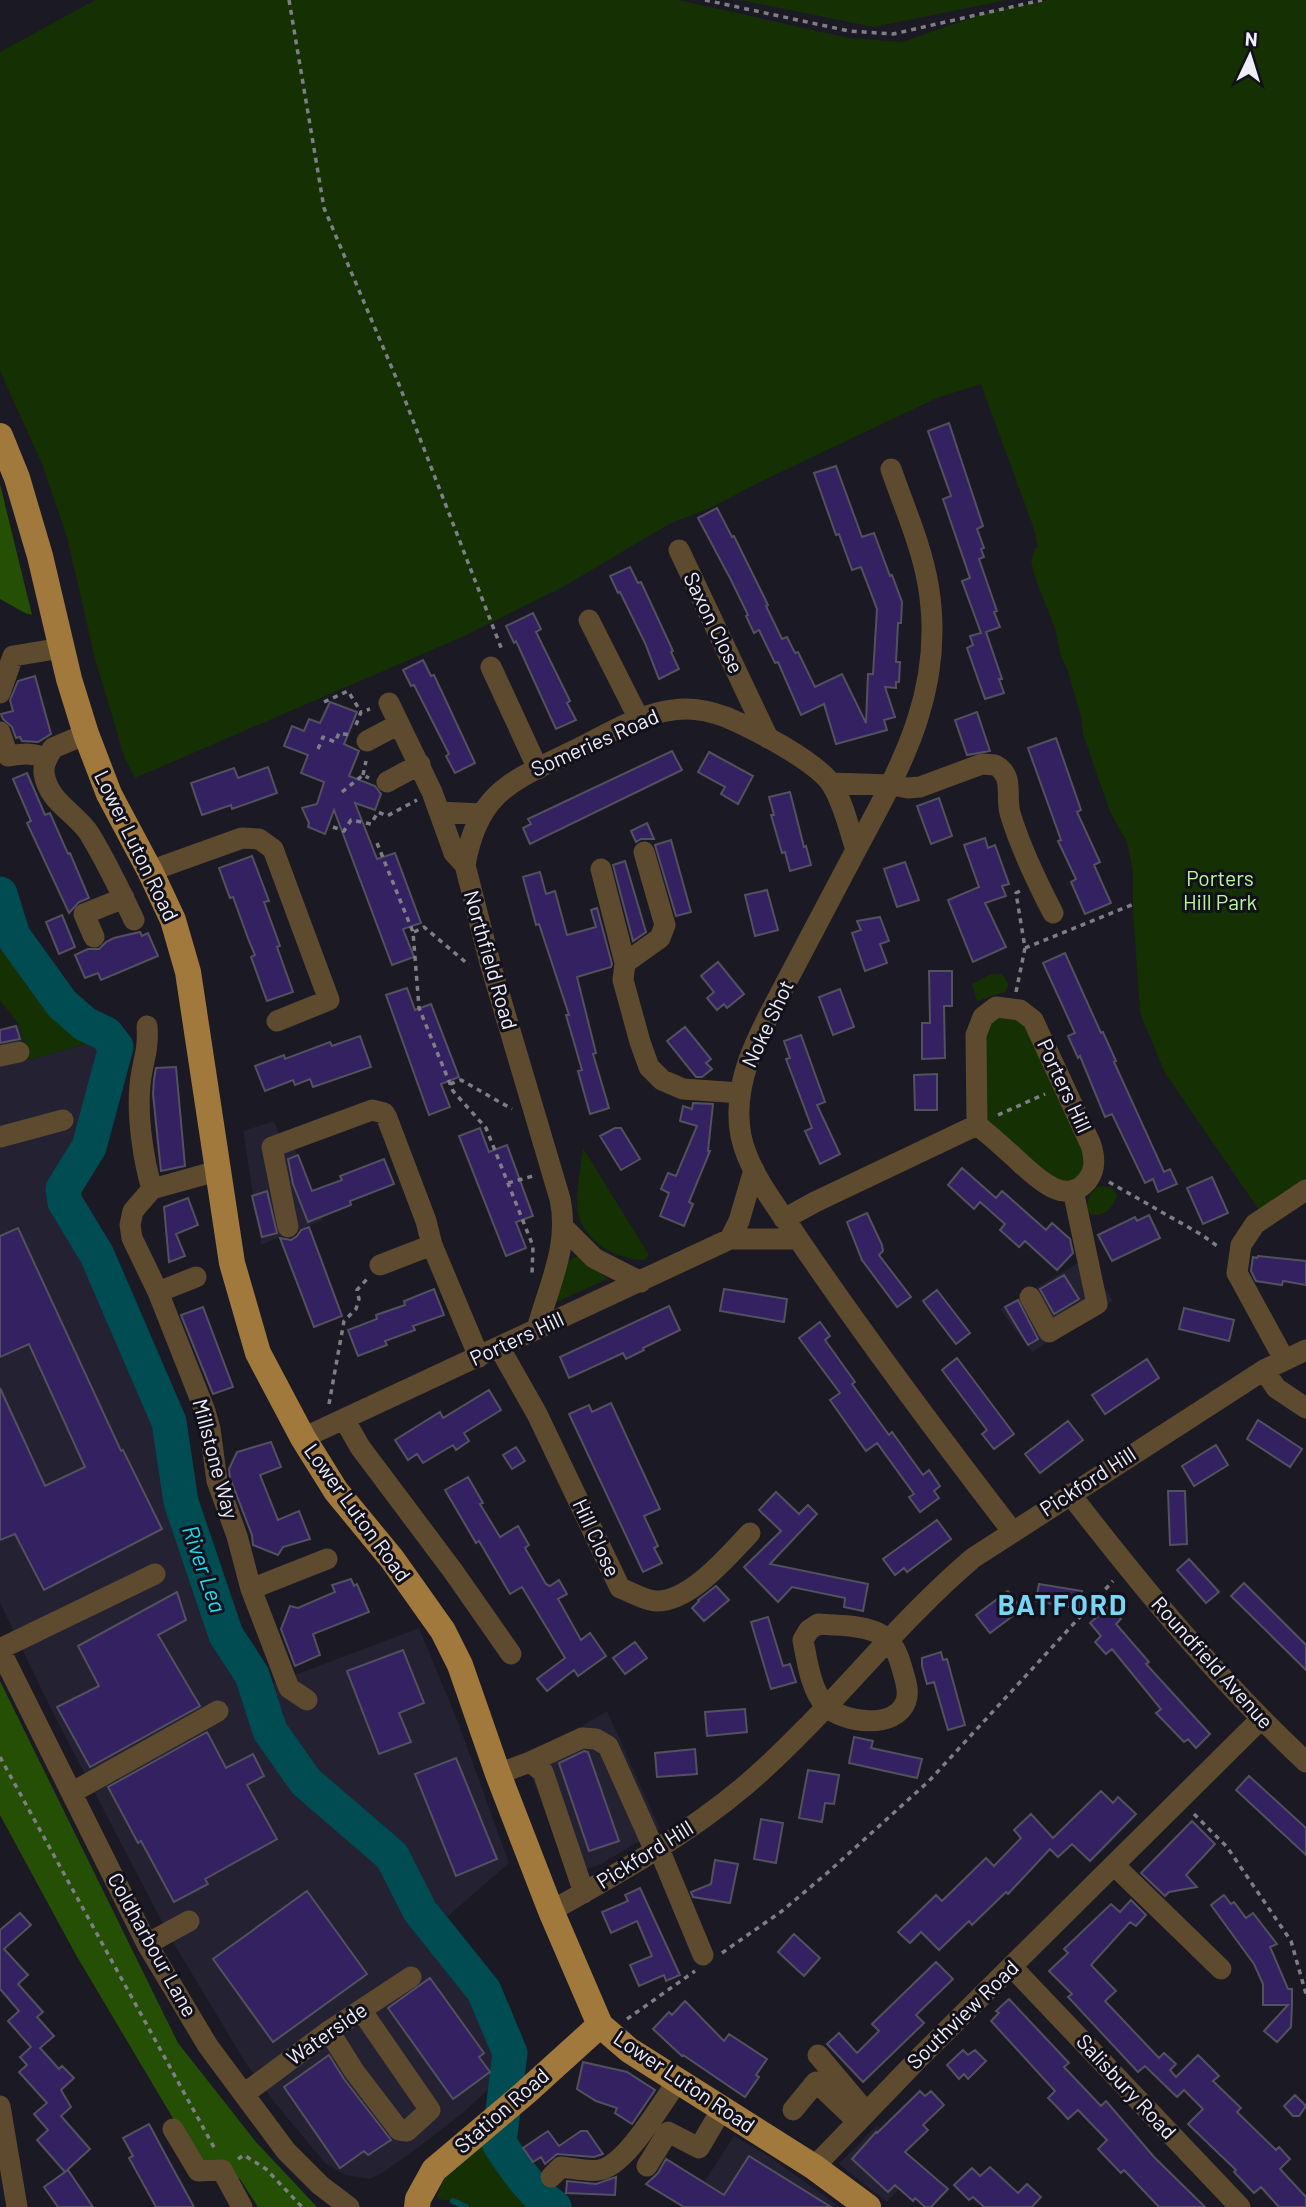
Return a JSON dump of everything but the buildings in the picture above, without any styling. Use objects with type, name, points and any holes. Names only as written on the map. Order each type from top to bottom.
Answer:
[{"type":"main road","name":"Lower Luton Road","points":[[0,436],[29,517],[86,734],[109,794],[150,870],[173,920],[188,972],[232,1262],[258,1353],[324,1428],[336,1491],[392,1559],[443,1631],[460,1665],[551,1912],[600,2025],[629,2050],[814,2167],[864,2206]]},
{"type":"main road","name":"Station Road","points":[[417,2207],[418,2199],[434,2170],[600,2025]]},
{"type":"street","name":"Noke Shot","points":[[891,469],[920,552],[928,584],[932,628],[925,700],[891,785],[770,1014],[745,1069],[740,1093],[741,1138],[754,1170],[838,1298],[907,1394],[1012,1531]]},
{"type":"street","name":"Saxon Close","points":[[679,550],[768,738]]},
{"type":"street","points":[[589,620],[639,719]]},
{"type":"street","points":[[0,693],[13,656],[62,648]]},
{"type":"street","points":[[491,667],[538,769]]},
{"type":"street","name":"Saxon Close","points":[[725,717],[748,696]]},
{"type":"street","name":"Northfield Road","points":[[389,704],[420,764],[454,853],[465,865],[490,963],[564,1215],[559,1259],[537,1329]]},
{"type":"street","name":"Someries Road","points":[[465,865],[470,840],[481,814],[501,791],[538,769],[639,719],[675,709],[701,711],[725,717],[768,738],[831,783]]},
{"type":"street","points":[[367,741],[399,724]]},
{"type":"street","points":[[0,732],[8,756],[27,754],[47,759]]},
{"type":"street","points":[[86,734],[53,748],[44,773],[58,803],[79,820],[87,831],[134,920]]},
{"type":"street","points":[[387,782],[420,764]]},
{"type":"street","points":[[856,850],[831,783],[920,787],[982,764],[995,765],[1001,768],[1009,783],[1009,811],[1053,913]]},
{"type":"street","points":[[440,812],[481,814]]},
{"type":"street","points":[[150,870],[242,838],[259,839],[270,845],[329,1000],[277,1021]]},
{"type":"street","points":[[625,963],[660,938],[666,925],[644,852]]},
{"type":"street","points":[[601,869],[625,963],[623,980],[649,1067],[662,1080],[683,1089],[740,1093]]},
{"type":"street","points":[[93,937],[84,914],[124,898]]},
{"type":"street","points":[[1013,1007],[996,1007],[989,1010],[978,1025],[977,1125],[1044,1184],[1056,1190],[1073,1190],[1087,1182],[1092,1174]]},
{"type":"street","name":"Porters Hill","points":[[1013,1007],[1027,1013],[1032,1020],[1091,1145],[1095,1164],[1092,1174]]},
{"type":"street","points":[[147,1026],[148,1045],[139,1098],[146,1168],[152,1189],[217,1171]]},
{"type":"street","points":[[288,1227],[272,1147],[378,1110],[387,1118],[426,1221],[432,1245],[479,1357]]},
{"type":"street","points":[[0,1137],[63,1120]]},
{"type":"street","points":[[784,1219],[977,1125]]},
{"type":"street","points":[[730,1238],[754,1170]]},
{"type":"street","name":"Millstone Way","points":[[152,1189],[133,1211],[130,1225],[132,1238],[158,1292],[205,1411],[218,1480],[251,1589],[289,1688],[307,1700]]},
{"type":"street","points":[[1030,1297],[1049,1332],[1097,1304],[1073,1190]]},
{"type":"street","points":[[1284,1359],[1237,1273],[1241,1245],[1255,1224],[1306,1190]]},
{"type":"street","points":[[564,1228],[594,1258],[640,1282]]},
{"type":"street","name":"Porters Hill","points":[[324,1428],[730,1238],[798,1238]]},
{"type":"street","points":[[380,1265],[432,1245]]},
{"type":"street","points":[[158,1292],[196,1276]]},
{"type":"street","name":"Hill Close","points":[[499,1347],[537,1414],[620,1588],[652,1601],[669,1601],[685,1593],[750,1533]]},
{"type":"street","name":"Pickford Hill","points":[[551,1912],[697,1824],[748,1783],[826,1706],[937,1589],[973,1558],[1264,1370],[1306,1350]]},
{"type":"street","points":[[1264,1370],[1276,1388],[1306,1408]]},
{"type":"street","name":"Lower Luton Road","points":[[324,1428],[360,1447],[511,1654]]},
{"type":"street","name":"Roundfield Avenue","points":[[1070,1494],[1126,1566],[1260,1720],[1306,1762]]},
{"type":"street","points":[[251,1589],[327,1559]]},
{"type":"street","points":[[0,1650],[155,1574]]},
{"type":"street","points":[[818,1624],[843,1626],[875,1631],[888,1639],[898,1654],[907,1689],[904,1705],[885,1720],[872,1722],[839,1714],[826,1706],[816,1691],[807,1658],[803,1640],[809,1630],[818,1624]]},
{"type":"street","name":"Coldharbour Lane","points":[[0,1650],[147,1944],[208,2046],[286,2151],[320,2185],[349,2207]]},
{"type":"street","points":[[73,1792],[218,1711]]},
{"type":"street","name":"Southview Road","points":[[814,2167],[861,2116],[1260,1720]]},
{"type":"street","points":[[498,1774],[582,1738],[596,1739],[608,1746],[706,1960]]},
{"type":"street","points":[[530,1762],[543,1772],[584,1893]]},
{"type":"street","points":[[1114,1865],[1221,1969]]},
{"type":"street","points":[[147,1944],[189,1921]]},
{"type":"street","name":"Salisbury Road","points":[[1012,1967],[1240,2207]]},
{"type":"street","name":"Waterside","points":[[244,2094],[329,2031],[411,1977]]},
{"type":"street","points":[[329,2031],[354,2071],[399,2130],[407,2131],[430,2110],[361,2010]]},
{"type":"street","points":[[818,2055],[861,2116]]},
{"type":"street","points":[[551,2177],[561,2167],[599,2170],[609,2166],[634,2145],[677,2082]]},
{"type":"street","points":[[793,2110],[816,2082],[861,2116]]},
{"type":"street","points":[[0,2106],[17,2207]]},
{"type":"street","points":[[646,2165],[668,2132],[699,2148],[722,2109]]},
{"type":"street","points":[[173,2129],[198,2171],[222,2170],[242,2207]]},
{"type":"path","points":[[289,0],[324,208],[400,387],[503,651],[491,667]]},
{"type":"path","points":[[705,0],[849,31],[893,34],[1042,0]]},
{"type":"path","points":[[324,702],[348,691],[361,712]]},
{"type":"path","points":[[361,712],[389,704]]},
{"type":"path","points":[[318,749],[323,737],[335,742],[339,733],[352,736],[361,712]]},
{"type":"path","points":[[332,827],[344,831],[351,820],[371,824],[378,812],[387,816],[432,792]]},
{"type":"path","points":[[377,843],[413,932],[419,1007],[453,1091],[486,1128],[533,1246],[532,1274]]},
{"type":"path","points":[[1013,1007],[1025,948],[1016,893],[1038,883]]},
{"type":"path","points":[[1025,948],[1134,904]]},
{"type":"path","points":[[413,932],[424,928],[474,968],[490,963]]},
{"type":"path","points":[[450,1084],[461,1080],[520,1114],[534,1110]]},
{"type":"path","points":[[977,1125],[1063,1086]]},
{"type":"path","points":[[508,1183],[552,1170]]},
{"type":"path","points":[[1092,1174],[1202,1235],[1225,1252],[1237,1273]]},
{"type":"path","points":[[324,1428],[344,1321],[356,1309],[359,1299],[357,1290],[380,1265]]},
{"type":"path","points":[[600,2025],[629,2019],[706,1960],[782,1911],[827,1874],[929,1782],[1126,1566]]},
{"type":"path","points":[[0,1757],[215,2146],[222,2170],[244,2155],[266,2169],[302,2207]]},
{"type":"path","points":[[1180,1800],[1227,1847],[1291,1941],[1306,1994]]},
{"type":"shaded area","points":[[19,1025],[29,1060],[103,1039],[107,1054],[85,1138],[50,1198],[80,1242],[162,1424],[170,1506],[216,1637],[240,1667],[261,1734],[302,1790],[404,1890],[432,1938],[468,1985],[497,2051],[498,2071],[492,2086],[415,2150],[370,2179],[345,2175],[325,2163],[245,2062],[171,1939],[51,1709],[0,1603],[0,1030]]},
{"type":"shaded area","points":[[274,1121],[279,1134],[288,1132],[323,1220],[261,1245],[243,1131]]},
{"type":"shaded area","points":[[1085,1259],[1113,1301],[1032,1352],[1000,1309]]},
{"type":"shaded area","points":[[419,1628],[458,1722],[509,1863],[447,1917],[391,1838],[327,1787],[296,1749],[266,1686]]},
{"type":"shaded area","points":[[607,1711],[660,1829],[601,1864],[568,1876],[526,1760]]},
{"type":"shaded area","points":[[877,2125],[921,2166],[887,2202],[839,2164]]},
{"type":"shaded area","points":[[734,2136],[770,2157],[840,2207],[688,2207]]},
{"type":"green space","name":"Porters Hill Park","points":[[95,0],[678,0],[849,38],[902,42],[991,11],[1048,0],[1306,0],[1306,1183],[1261,1213],[1165,1073],[1140,1013],[1133,871],[1127,842],[1110,812],[1083,734],[1068,671],[1061,657],[1055,629],[1031,561],[1035,548],[1038,547],[1034,529],[981,384],[937,398],[708,509],[671,523],[563,587],[462,637],[135,778],[124,756],[95,659],[67,537],[42,464],[0,371],[0,52]]},
{"type":"green space","points":[[739,0],[1007,0],[874,27]]},
{"type":"green space","points":[[0,484],[32,615],[0,599]]},
{"type":"green space","points":[[0,924],[5,942],[56,1006],[81,1029],[103,1039],[29,1060],[19,1025],[0,1000]]},
{"type":"green space","points":[[991,974],[1002,974],[1009,985],[1005,992],[977,1001],[972,984]]},
{"type":"green space","points":[[997,1016],[1022,1020],[1089,1155],[1080,1175],[1070,1181],[1045,1173],[1031,1163],[986,1121],[983,1036]]},
{"type":"green space","points":[[583,1148],[649,1255],[645,1260],[614,1253],[595,1241],[581,1223],[577,1199]]},
{"type":"green space","points":[[1098,1186],[1111,1187],[1117,1195],[1107,1211],[1095,1215],[1090,1214],[1087,1202]]},
{"type":"green space","points":[[580,1257],[608,1279],[556,1302],[568,1261]]},
{"type":"green space","points":[[0,1681],[178,2043],[256,2142],[317,2207],[258,2207],[240,2179],[196,2157],[76,1955],[0,1815]]},
{"type":"green space","points":[[488,2138],[496,2157],[511,2170],[525,2192],[540,2207],[466,2207],[453,2201],[437,2199],[450,2172]]},
{"type":"waterway","name":"River Lea","points":[[0,894],[13,936],[62,1004],[85,1024],[106,1034],[116,1047],[89,1147],[63,1189],[65,1202],[97,1255],[169,1422],[181,1502],[226,1635],[252,1675],[270,1731],[306,1782],[392,1856],[420,1911],[484,1991],[510,2053],[499,2143],[530,2186],[554,2207]]},
{"type":"waterway","points":[[453,2201],[466,2207]]},
{"type":"district","name":"BATFORD","points":[[1063,1605]]}]
